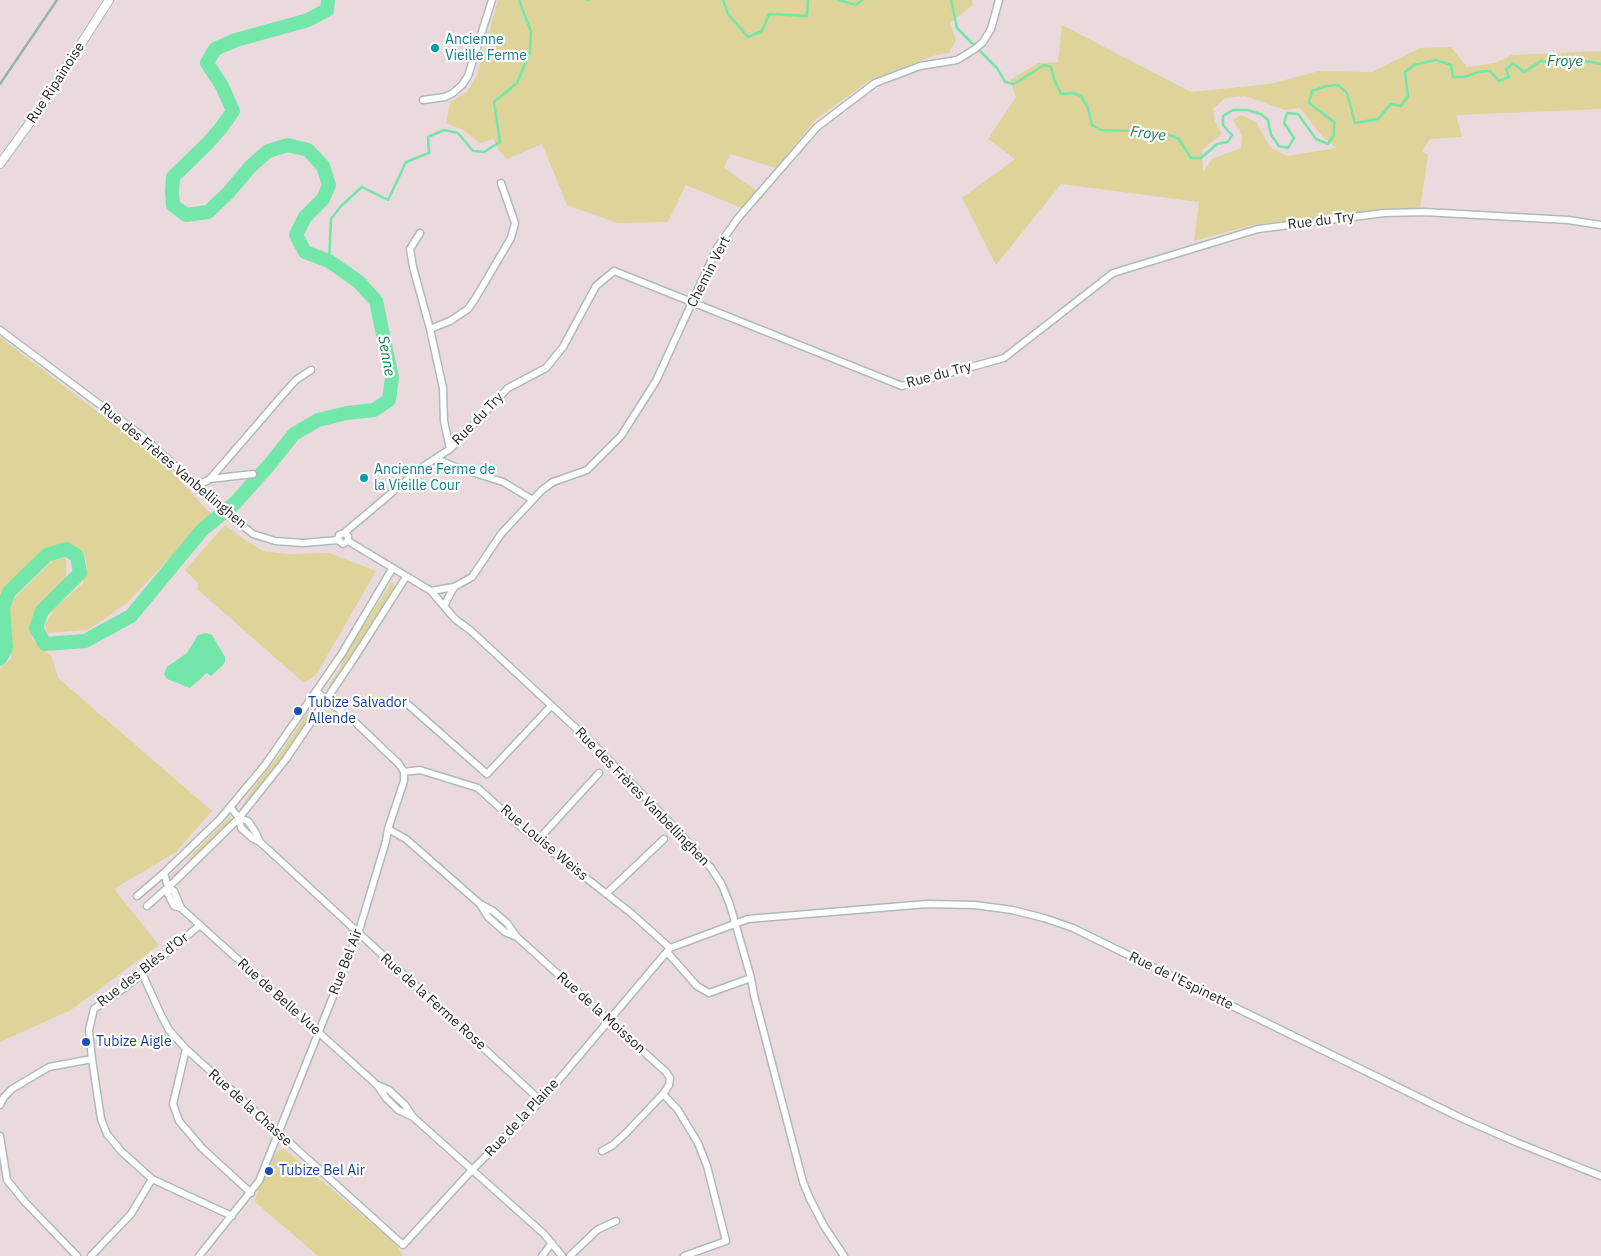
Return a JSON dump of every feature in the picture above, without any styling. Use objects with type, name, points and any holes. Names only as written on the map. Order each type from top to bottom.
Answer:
[{"type":"street","name":"Rue Ripainoise","points":[[0,164],[46,99],[109,0]]},
{"type":"street","points":[[423,100],[445,97],[462,85],[468,76],[492,0]]},
{"type":"street","name":"Chemin Vert","points":[[431,591],[454,587],[472,577],[501,534],[533,500],[553,482],[587,470],[621,436],[656,381],[718,248],[738,218],[817,127],[875,83],[920,66],[957,60],[975,49],[983,42],[991,30],[999,0]]},
{"type":"street","points":[[430,329],[450,321],[468,309],[511,238],[515,223],[501,183]]},
{"type":"street","name":"Rue du Try","points":[[344,533],[421,468],[450,449],[508,388],[546,368],[563,347],[596,286],[614,271],[902,386],[1004,358],[1114,273],[1258,229],[1384,213],[1424,212],[1568,220],[1601,225]]},
{"type":"street","points":[[420,233],[410,249],[443,388],[444,421],[450,449]]},
{"type":"street","name":"Rue des Frères Vanbellinghen","points":[[0,330],[130,426],[253,534],[275,541],[303,543],[338,540],[343,544],[348,541],[431,591],[444,606],[593,744],[677,830],[711,868],[722,885],[751,978],[803,1182],[821,1219],[844,1256]]},
{"type":"street","points":[[197,486],[210,479],[296,380],[311,370]]},
{"type":"street","points":[[437,458],[453,466],[503,482],[533,500]]},
{"type":"street","name":"Rue des Frères Vanbellinghen","points":[[210,479],[253,474]]},
{"type":"street","points":[[338,540],[339,535],[344,533],[348,536],[348,541]]},
{"type":"street","points":[[136,896],[164,873],[231,808],[265,765],[341,655],[392,569]]},
{"type":"street","points":[[146,906],[239,818],[286,758],[406,577]]},
{"type":"street","name":"Chemin Vert","points":[[444,606],[454,587]]},
{"type":"street","points":[[316,691],[356,723],[399,764],[404,772]]},
{"type":"street","points":[[404,701],[487,774],[551,706]]},
{"type":"street","name":"Rue Louise Weiss","points":[[404,772],[420,770],[478,788],[537,841],[606,894],[668,950],[697,986],[709,993],[751,978]]},
{"type":"street","name":"Rue Bel Air","points":[[198,1256],[259,1181],[358,934],[388,829],[404,781],[404,772]]},
{"type":"street","points":[[537,841],[600,773]]},
{"type":"street","name":"Rue de la Ferme Rose","points":[[231,808],[239,818],[241,828],[252,838],[260,842],[540,1101]]},
{"type":"street","name":"Rue de la Moisson","points":[[388,829],[406,839],[480,904],[488,917],[505,932],[517,937],[666,1072],[670,1078],[669,1085],[663,1094]]},
{"type":"street","points":[[606,894],[664,839]]},
{"type":"street","name":"Rue de Belle Vue","points":[[164,873],[168,887],[174,891],[181,908],[377,1085],[398,1110],[413,1117],[552,1243],[562,1256]]},
{"type":"street","name":"Rue de l'Espinette","points":[[668,950],[748,919],[927,904],[975,905],[1012,910],[1073,928],[1461,1118],[1601,1176]]},
{"type":"street","name":"Rue des Blés d'Or","points":[[200,925],[142,973],[94,1008],[89,1030],[92,1059],[101,1119],[107,1134],[121,1151],[152,1180],[232,1216]]},
{"type":"street","name":"Rue de la Plaine","points":[[404,1245],[472,1170],[540,1101],[668,950]]},
{"type":"street","name":"Rue de la Chasse","points":[[142,973],[160,1015],[169,1030],[186,1049],[404,1245]]},
{"type":"street","points":[[186,1049],[173,1104],[179,1121],[202,1148],[251,1193]]},
{"type":"street","points":[[0,1105],[4,1097],[12,1089],[49,1067],[92,1059]]},
{"type":"street","points":[[602,1151],[613,1145],[627,1132],[663,1094],[678,1110],[698,1143],[707,1166],[726,1241],[684,1256]]},
{"type":"street","points":[[0,1136],[7,1180],[25,1202],[77,1256]]},
{"type":"street","points":[[91,1256],[131,1214],[152,1180]]},
{"type":"street","points":[[570,1256],[597,1230],[616,1221]]},
{"type":"street","points":[[542,1256],[552,1243]]},
{"type":"street","name":"Rue Bel Air","points":[[205,1256],[207,1247]]},
{"type":"shaded area","points":[[498,0],[972,0],[973,5],[950,23],[956,40],[949,53],[936,55],[870,80],[816,119],[776,168],[730,154],[724,168],[757,191],[741,208],[686,185],[668,222],[617,223],[567,205],[542,144],[507,159],[499,151],[493,139],[480,143],[463,130],[446,123],[450,102],[467,92],[477,75]]},
{"type":"shaded area","points":[[1062,25],[1191,92],[1270,84],[1319,71],[1372,72],[1420,48],[1451,47],[1467,67],[1495,63],[1511,55],[1601,51],[1601,109],[1456,115],[1462,137],[1430,139],[1422,151],[1428,155],[1420,208],[1389,208],[1253,225],[1194,241],[1199,202],[1061,184],[996,265],[962,198],[1015,159],[988,139],[1016,97],[1010,80],[1038,63],[1058,62]],"holes":[[[1245,96],[1285,110],[1300,108],[1322,136],[1336,148],[1287,156],[1271,148],[1256,122],[1241,115],[1233,120],[1242,135],[1241,148],[1212,159],[1203,173],[1202,150],[1222,134],[1215,121],[1213,109],[1225,98]]]},
{"type":"shaded area","points":[[0,337],[163,462],[211,514],[127,603],[88,630],[47,633],[45,625],[54,609],[83,583],[87,567],[85,556],[76,549],[54,546],[0,597]]},
{"type":"shaded area","points":[[225,525],[263,551],[288,554],[329,553],[376,571],[316,675],[304,683],[197,589],[198,583],[185,570]]},
{"type":"shaded area","points":[[66,557],[66,583],[32,618],[32,639],[52,657],[58,678],[212,811],[176,852],[114,889],[159,945],[71,1010],[0,1042],[0,669],[11,658],[8,605],[52,561]]},
{"type":"shaded area","points":[[392,582],[395,586],[330,688],[329,685],[341,667],[343,657]]},
{"type":"shaded area","points":[[206,633],[212,635],[225,657],[225,662],[222,666],[211,676],[207,673],[190,688],[167,679],[164,674],[167,667],[187,653],[198,635]]},
{"type":"shaded area","points":[[311,708],[314,712],[280,762],[241,812],[240,809],[256,784],[277,758]]},
{"type":"shaded area","points":[[229,818],[232,821],[172,879],[171,876],[186,864],[193,853]]},
{"type":"shaded area","points":[[284,1149],[396,1244],[403,1256],[318,1256],[254,1201],[272,1158],[279,1150]]},
{"type":"waterway","name":"Senne","points":[[0,659],[6,648],[3,607],[9,592],[47,555],[66,549],[77,556],[80,573],[42,611],[36,628],[45,644],[85,641],[131,616],[202,530],[235,503],[294,434],[318,420],[347,413],[374,410],[389,400],[392,378],[376,301],[359,282],[329,261],[305,252],[296,235],[305,217],[323,199],[329,185],[323,166],[308,150],[288,145],[268,151],[250,167],[228,193],[208,212],[186,215],[173,205],[173,177],[208,143],[233,111],[222,86],[207,63],[215,49],[236,40],[308,20],[327,10],[328,0]]},
{"type":"waterway","name":"Froye","points":[[329,261],[331,219],[341,206],[362,187],[388,200],[406,162],[429,153],[428,137],[444,130],[458,133],[473,151],[484,152],[500,142],[494,102],[517,83],[530,52],[531,31],[519,0]]},
{"type":"waterway","name":"Froye","points":[[723,0],[728,14],[748,37],[762,31],[769,14],[807,16],[808,0]]},
{"type":"waterway","name":"Froye","points":[[838,0],[856,5],[862,0]]},
{"type":"waterway","name":"Froye","points":[[951,0],[957,28],[997,68],[1005,82],[1014,84],[1044,65],[1051,67],[1061,94],[1073,93],[1081,96],[1088,108],[1092,125],[1101,130],[1166,134],[1178,138],[1191,158],[1201,158],[1217,144],[1228,142],[1232,135],[1223,125],[1223,116],[1233,110],[1247,110],[1261,114],[1268,120],[1271,135],[1279,146],[1288,148],[1294,138],[1284,123],[1287,113],[1298,114],[1316,139],[1328,144],[1334,135],[1334,122],[1309,103],[1312,91],[1338,85],[1347,93],[1355,123],[1378,119],[1391,104],[1401,106],[1408,96],[1405,72],[1414,65],[1436,60],[1451,65],[1453,77],[1465,77],[1478,72],[1490,71],[1499,81],[1509,77],[1506,70],[1513,63],[1524,72],[1541,61],[1568,65],[1585,61],[1601,64]]},
{"type":"railway","points":[[0,84],[57,0]]},
{"type":"place","name":"Ancienne Vieille Ferme","points":[[435,48]]},
{"type":"place","name":"Ancienne Ferme de la Vieille Cour","points":[[364,478]]},
{"type":"place","name":"Tubize Salvador Allende","points":[[298,711]]},
{"type":"place","name":"Tubize Aigle","points":[[86,1042]]},
{"type":"place","name":"Tubize Bel Air","points":[[269,1171]]}]
